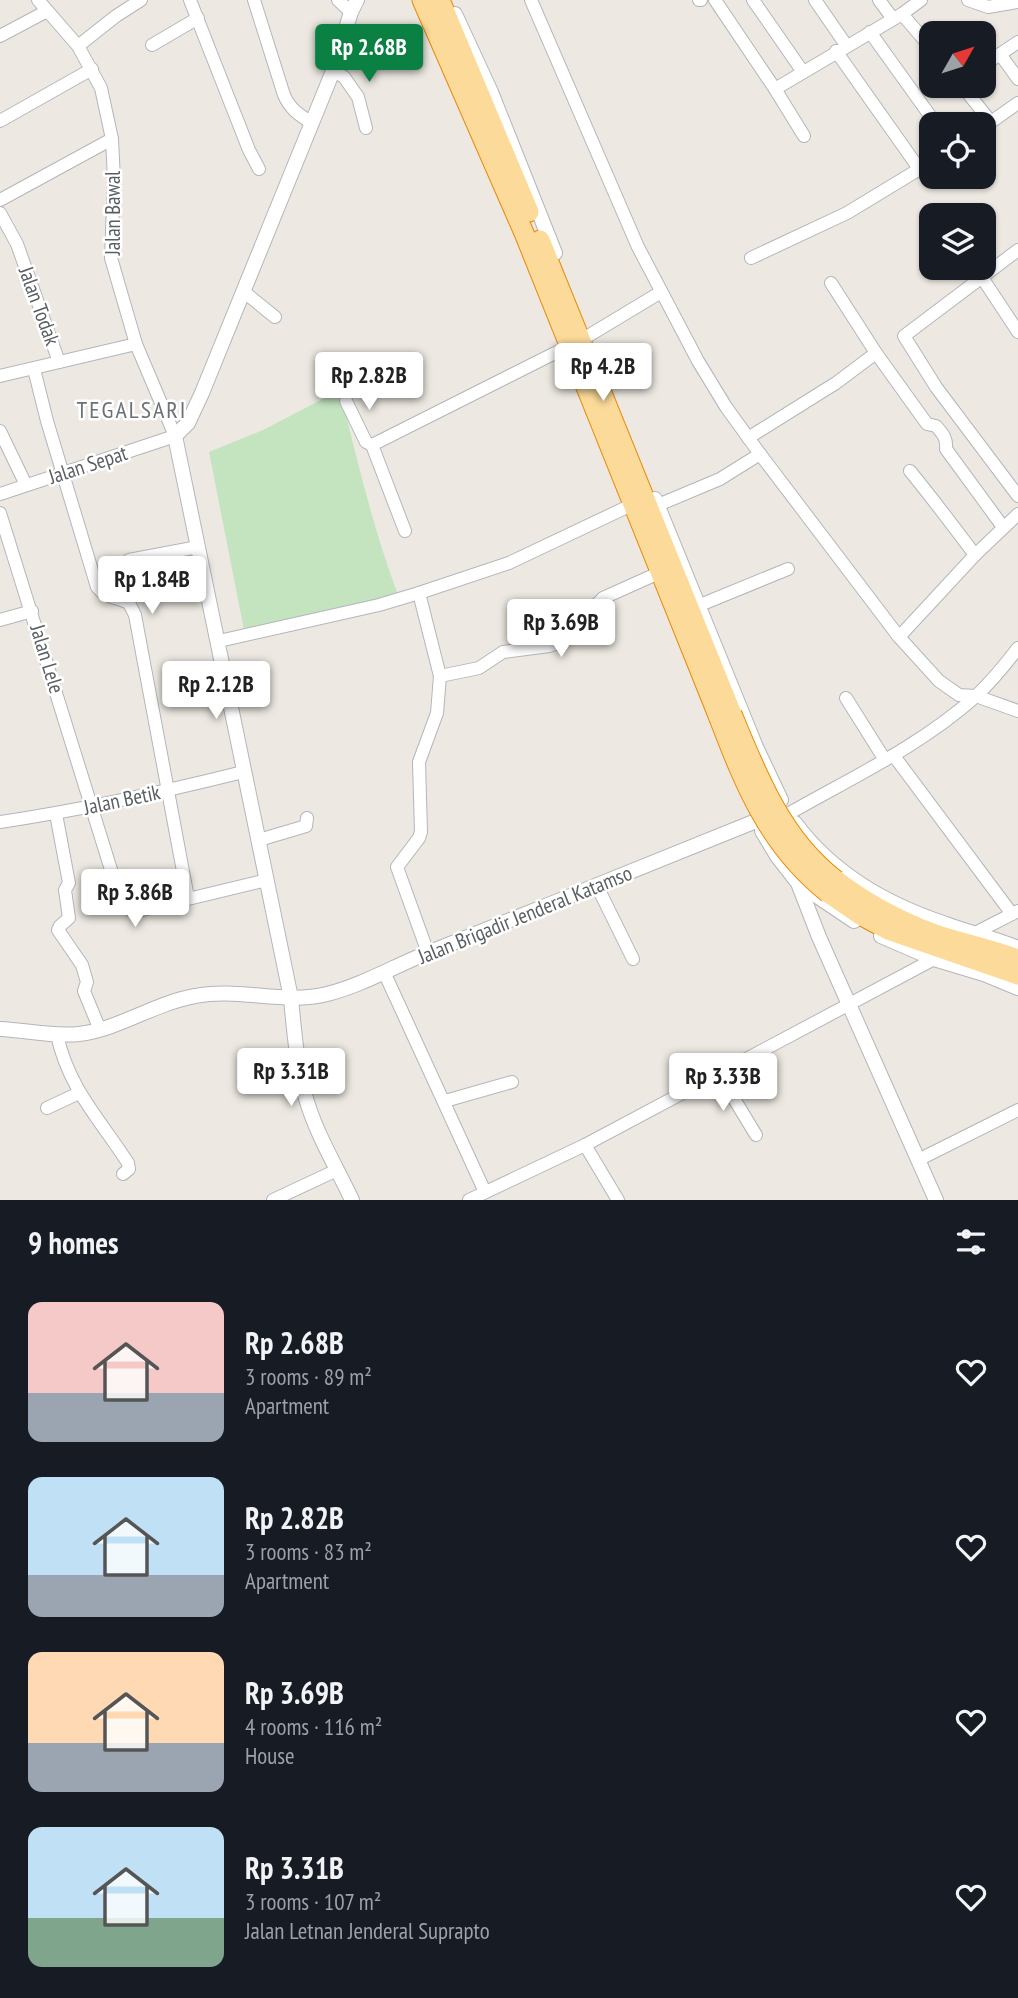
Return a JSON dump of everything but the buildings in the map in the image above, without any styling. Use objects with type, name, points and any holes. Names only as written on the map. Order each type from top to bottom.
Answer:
[{"type":"highway","points":[[422,0],[524,233],[726,716]]},
{"type":"highway","points":[[440,0],[603,390],[726,716],[750,795],[764,820],[799,867],[832,887],[935,934],[1018,959]]},
{"type":"highway","points":[[832,887],[860,915],[888,930],[1018,975]]},
{"type":"street","name":"Jalan Bawal","points":[[38,0],[78,46],[92,69],[106,105],[112,139],[114,180],[111,258],[136,344],[175,436]]},
{"type":"street","points":[[78,46],[141,0]]},
{"type":"street","points":[[190,0],[258,169]]},
{"type":"street","points":[[254,0],[289,106],[312,123]]},
{"type":"street","points":[[338,0],[354,6],[333,71],[188,423],[175,436],[291,998],[297,1055],[306,1098],[352,1200]]},
{"type":"street","points":[[414,0],[464,112],[562,349],[652,576],[756,821],[777,856],[798,883],[875,934],[934,959],[984,974],[1018,988]]},
{"type":"street","points":[[448,0],[491,92],[756,747],[788,814],[815,847],[840,870],[877,895],[908,910],[1018,948]]},
{"type":"street","points":[[531,0],[638,247],[708,377],[748,438],[899,636],[939,681],[959,695],[981,698],[1018,711]]},
{"type":"street","points":[[715,0],[803,136]]},
{"type":"street","points":[[753,0],[803,72]]},
{"type":"street","points":[[816,0],[841,48],[919,158]]},
{"type":"street","points":[[880,0],[919,37]]},
{"type":"street","points":[[775,89],[921,0]]},
{"type":"street","points":[[968,0],[988,6],[1018,2]]},
{"type":"street","points":[[0,36],[47,11]]},
{"type":"street","points":[[152,45],[198,18]]},
{"type":"street","points":[[870,32],[927,112]]},
{"type":"street","points":[[996,57],[1018,42]]},
{"type":"street","points":[[1000,54],[1018,79]]},
{"type":"street","points":[[0,121],[92,69]]},
{"type":"street","points":[[333,71],[344,77],[358,97],[366,128]]},
{"type":"street","points":[[996,118],[1018,103]]},
{"type":"street","points":[[0,200],[112,139]]},
{"type":"street","points":[[751,258],[848,213],[919,170]]},
{"type":"street","name":"Jalan Todak","points":[[0,213],[17,244],[59,362]]},
{"type":"street","points":[[996,265],[1018,250]]},
{"type":"street","points":[[976,280],[904,336],[936,387],[1018,496]]},
{"type":"street","points":[[984,280],[1018,332]]},
{"type":"street","points":[[831,284],[876,354],[927,424],[936,426],[943,434],[946,449],[1003,527]]},
{"type":"street","points":[[243,291],[275,317]]},
{"type":"street","points":[[588,336],[661,292]]},
{"type":"street","points":[[0,376],[136,344]]},
{"type":"street","points":[[372,445],[562,349]]},
{"type":"street","points":[[748,438],[836,383],[876,354]]},
{"type":"street","points":[[34,369],[97,587],[110,598],[129,603],[134,610],[188,898],[267,880]]},
{"type":"street","points":[[346,401],[366,442],[372,445],[405,531]]},
{"type":"street","points":[[0,431],[26,485]]},
{"type":"street","name":"Jalan Sepat","points":[[0,494],[175,436]]},
{"type":"street","points":[[658,505],[720,479],[760,454]]},
{"type":"street","points":[[910,471],[975,555]]},
{"type":"street","points":[[219,641],[380,605],[419,593],[509,563],[625,508]]},
{"type":"street","name":"Jalan Lele","points":[[0,513],[121,901],[126,909],[134,912],[188,898]]},
{"type":"street","points":[[899,636],[975,555],[1018,514]]},
{"type":"street","points":[[130,560],[198,547]]},
{"type":"street","points":[[700,605],[788,569]]},
{"type":"street","points":[[440,676],[479,668],[503,652],[549,646],[571,638],[580,633],[603,598],[652,576]]},
{"type":"street","points":[[419,593],[440,676],[437,713],[419,762],[421,832],[397,867],[428,953]]},
{"type":"street","points":[[0,620],[32,611]]},
{"type":"street","points":[[788,814],[893,759],[981,698],[1018,648]]},
{"type":"street","points":[[846,698],[1015,913],[975,933]]},
{"type":"street","name":"Jalan Betik","points":[[0,822],[169,791],[243,772]]},
{"type":"street","points":[[55,814],[69,883],[65,891],[69,918],[58,930],[82,965],[87,982],[85,990],[100,1030]]},
{"type":"street","points":[[259,840],[306,826],[307,818]]},
{"type":"street","name":"Jalan Brigadir Jenderal Katamso","points":[[0,1029],[57,1035],[80,1034],[100,1030],[164,1003],[199,995],[291,998],[324,995],[348,988],[756,821]]},
{"type":"street","points":[[815,847],[798,883],[819,937],[936,1200]]},
{"type":"street","points":[[597,886],[633,959]]},
{"type":"street","points":[[384,972],[445,1101],[467,1157],[477,1197],[586,1144],[934,959]]},
{"type":"street","points":[[57,1035],[61,1054],[79,1093],[128,1163],[129,1169],[123,1174]]},
{"type":"street","points":[[719,1074],[756,1135]]},
{"type":"street","points":[[445,1101],[512,1082]]},
{"type":"street","points":[[47,1108],[79,1093]]},
{"type":"street","points":[[918,1160],[1018,1110]]},
{"type":"street","points":[[586,1144],[618,1200]]},
{"type":"street","points":[[273,1200],[337,1170]]},
{"type":"green space","points":[[340,390],[373,519],[398,595],[246,640],[209,452],[263,430]]},
{"type":"district","name":"TEGALSARI","points":[[132,410]]}]
